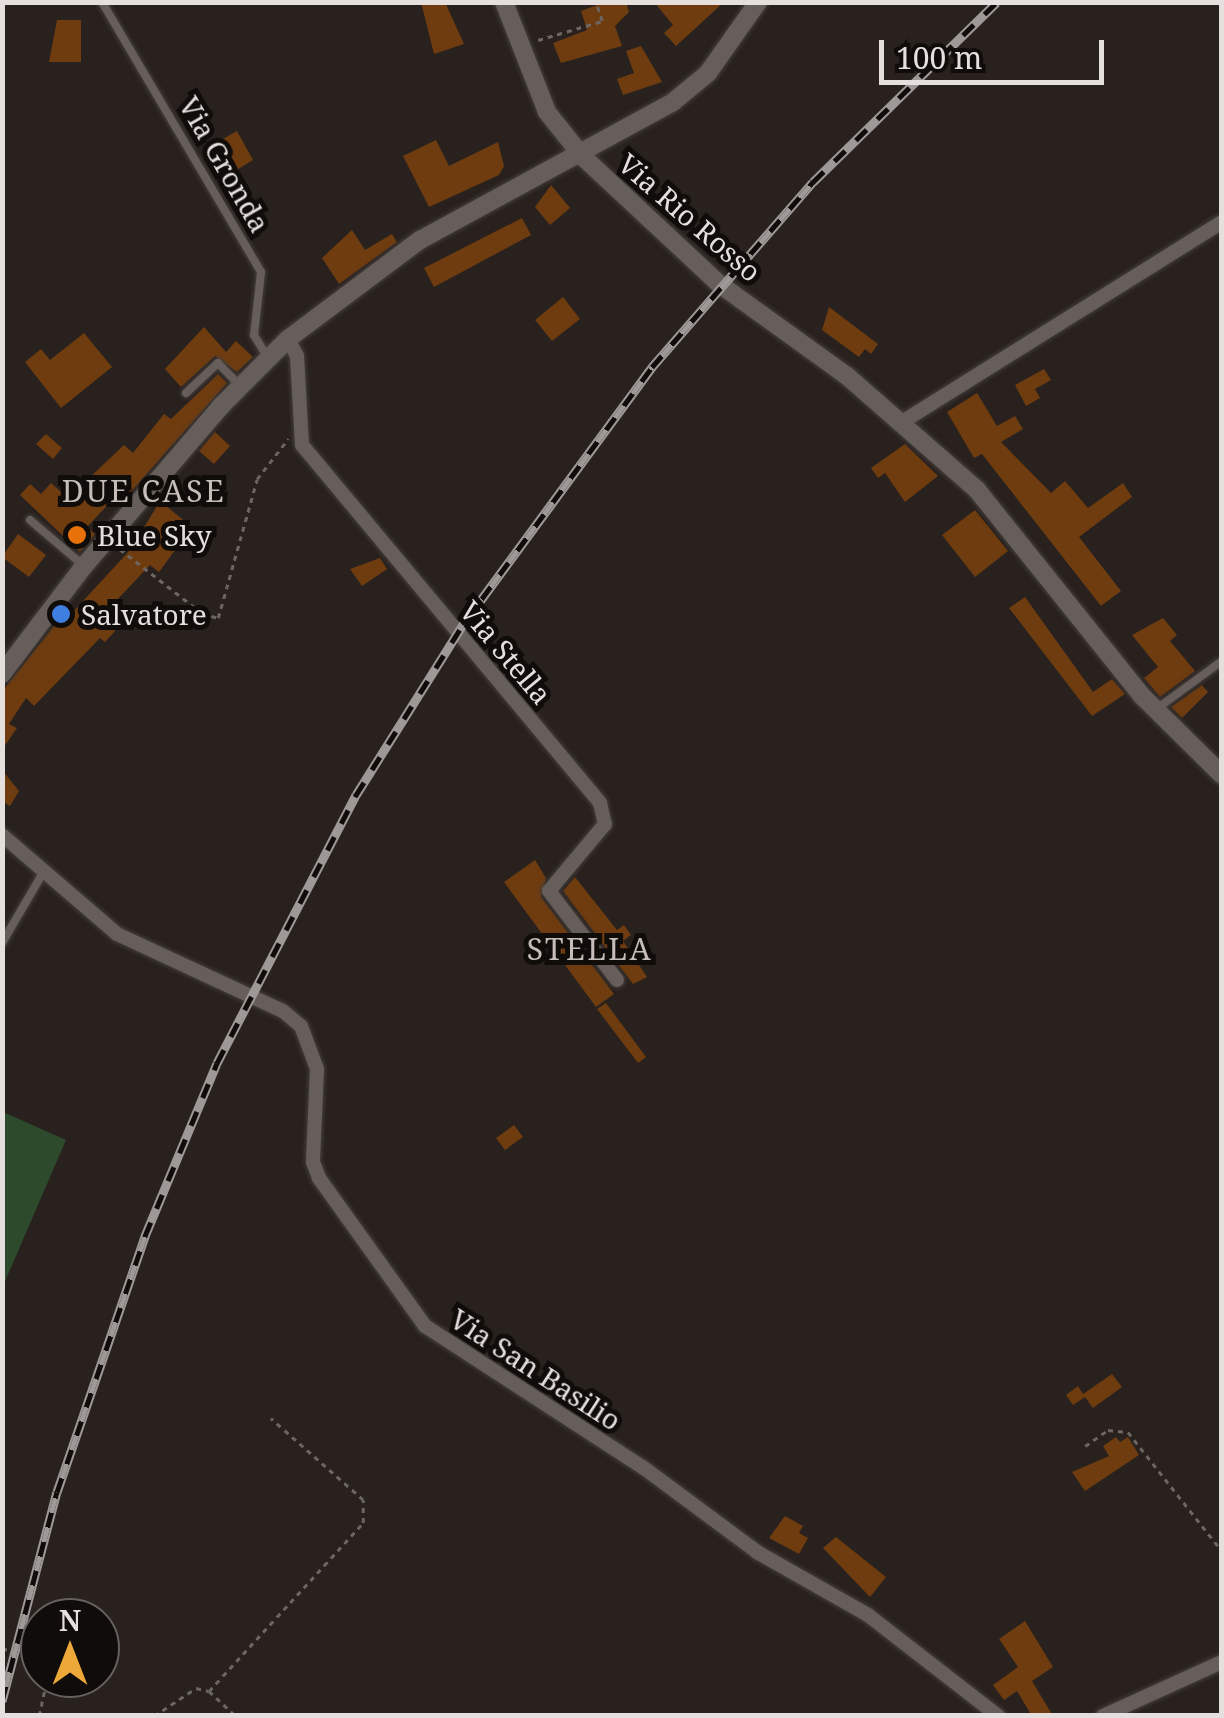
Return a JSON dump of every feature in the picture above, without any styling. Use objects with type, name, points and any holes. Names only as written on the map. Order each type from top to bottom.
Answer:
[{"type":"street","name":"Via Rio Rosso","points":[[504,2],[547,112],[582,156],[718,283],[902,422],[1024,542],[1155,710],[1222,775]]},
{"type":"street","points":[[3,671],[107,539],[240,386],[288,339],[407,248],[582,156],[692,87],[758,2]]},
{"type":"street","points":[[902,422],[1222,222]]},
{"type":"street","points":[[288,339],[297,356],[297,430]]},
{"type":"street","name":"Via Stella","points":[[297,430],[302,445],[600,803],[605,824],[549,891],[617,980]]},
{"type":"street","name":"Via San Basilio","points":[[2,835],[117,934],[283,1012],[301,1026],[317,1068],[312,1144],[318,1178],[425,1326],[644,1468],[758,1552],[868,1615],[998,1716]]},
{"type":"street","points":[[1103,1716],[1222,1662]]},
{"type":"lane","name":"Via Gronda","points":[[102,2],[262,272],[254,334],[268,358]]},
{"type":"lane","points":[[186,393],[218,364],[240,386]]},
{"type":"lane","points":[[30,520],[84,566]]},
{"type":"lane","points":[[1155,710],[1222,661]]},
{"type":"lane","points":[[2,943],[44,871]]},
{"type":"path","points":[[518,46],[602,21],[596,2]]},
{"type":"path","points":[[107,539],[202,613],[218,618],[258,480],[297,430]]},
{"type":"path","points":[[154,1716],[178,1694],[209,1691],[363,1523],[363,1500],[271,1419]]},
{"type":"path","points":[[1085,1446],[1108,1430],[1128,1432],[1222,1552]]},
{"type":"path","points":[[209,1691],[236,1716]]},
{"type":"green space","points":[[3,1112],[66,1140],[3,1286]]},
{"type":"building","points":[[421,2],[445,2],[464,44],[434,54]]},
{"type":"building","points":[[605,2],[626,2],[629,12],[615,26],[622,46],[561,63],[553,43],[587,30],[581,11]]},
{"type":"building","points":[[654,2],[724,2],[676,46],[664,33],[673,25]]},
{"type":"building","points":[[57,20],[81,20],[81,62],[49,62]]},
{"type":"building","points":[[641,46],[662,82],[623,95],[617,79],[634,73],[626,51]]},
{"type":"building","points":[[237,131],[253,160],[238,169],[221,140]]},
{"type":"building","points":[[436,140],[449,166],[498,142],[504,166],[499,175],[429,207],[403,156]]},
{"type":"building","points":[[551,185],[570,208],[550,225],[535,207]]},
{"type":"building","points":[[522,218],[531,235],[434,287],[424,268]]},
{"type":"building","points":[[352,230],[365,250],[392,234],[397,242],[339,284],[322,258]]},
{"type":"building","points":[[563,297],[580,319],[552,341],[535,320]]},
{"type":"building","points":[[829,307],[878,344],[871,354],[865,349],[859,357],[822,330]]},
{"type":"building","points":[[204,327],[226,352],[236,341],[253,357],[237,372],[215,356],[181,387],[165,369]]},
{"type":"building","points":[[84,333],[112,367],[61,408],[25,362],[41,349],[50,360]]},
{"type":"building","points":[[1044,369],[1051,380],[1035,389],[1040,398],[1026,406],[1015,385]]},
{"type":"building","points":[[218,374],[227,383],[121,503],[115,497],[87,527],[95,534],[80,552],[20,495],[30,484],[41,494],[51,483],[68,498],[124,445],[133,453],[164,414],[171,419]]},
{"type":"building","points":[[977,393],[997,426],[1015,416],[1023,429],[1001,442],[1051,493],[1065,481],[1088,508],[1123,483],[1132,497],[1079,537],[1121,591],[1101,606],[982,454],[974,458],[947,412]]},
{"type":"building","points":[[215,432],[230,446],[214,464],[199,451]]},
{"type":"building","points":[[46,434],[62,448],[53,459],[36,444]]},
{"type":"building","points":[[905,444],[938,476],[905,502],[885,473],[878,478],[871,468]]},
{"type":"building","points":[[160,501],[192,527],[159,572],[150,565],[100,618],[115,631],[105,642],[100,638],[34,706],[26,698],[9,724],[17,728],[2,750],[5,688],[66,611],[71,614],[131,549]]},
{"type":"building","points":[[975,510],[1008,551],[975,577],[942,535]]},
{"type":"building","points":[[18,534],[46,555],[29,577],[2,557]]},
{"type":"building","points":[[380,558],[387,569],[362,586],[350,569]]},
{"type":"building","points":[[1025,597],[1093,692],[1112,679],[1125,694],[1092,716],[1009,608]]},
{"type":"building","points":[[1163,618],[1177,635],[1170,641],[1195,671],[1160,697],[1144,678],[1158,667],[1132,635]]},
{"type":"building","points":[[1202,685],[1208,692],[1182,718],[1171,707]]},
{"type":"building","points":[[2,770],[19,791],[10,806],[2,801]]},
{"type":"building","points":[[535,860],[546,878],[541,897],[614,994],[596,1007],[504,882]]},
{"type":"building","points":[[575,877],[617,930],[624,925],[631,935],[623,941],[647,977],[633,984],[563,891]]},
{"type":"building","points":[[606,1003],[646,1057],[638,1063],[597,1009]]},
{"type":"building","points":[[514,1125],[523,1137],[505,1150],[496,1138]]},
{"type":"building","points":[[1112,1374],[1122,1387],[1093,1408],[1085,1397],[1073,1405],[1066,1395],[1078,1386],[1083,1394]]},
{"type":"building","points":[[1116,1437],[1120,1442],[1128,1437],[1139,1455],[1085,1491],[1072,1472],[1109,1456],[1103,1446]]},
{"type":"building","points":[[785,1516],[803,1526],[799,1533],[808,1538],[799,1554],[769,1538]]},
{"type":"building","points":[[836,1537],[886,1577],[870,1597],[823,1548]]},
{"type":"building","points":[[1025,1621],[1053,1667],[1032,1681],[1053,1716],[1032,1716],[1017,1691],[1004,1700],[993,1685],[1018,1667],[999,1639]]},
{"type":"railway","points":[[2,1701],[57,1492],[145,1236],[217,1063],[356,795],[464,623],[652,367],[813,182],[997,2]]},
{"type":"place","name":"Blue Sky","points":[[77,535]]},
{"type":"place","name":"Salvatore","points":[[61,614]]},
{"type":"district","name":"DUE CASE","points":[[144,491]]},
{"type":"district","name":"STELLA","points":[[590,949]]}]
